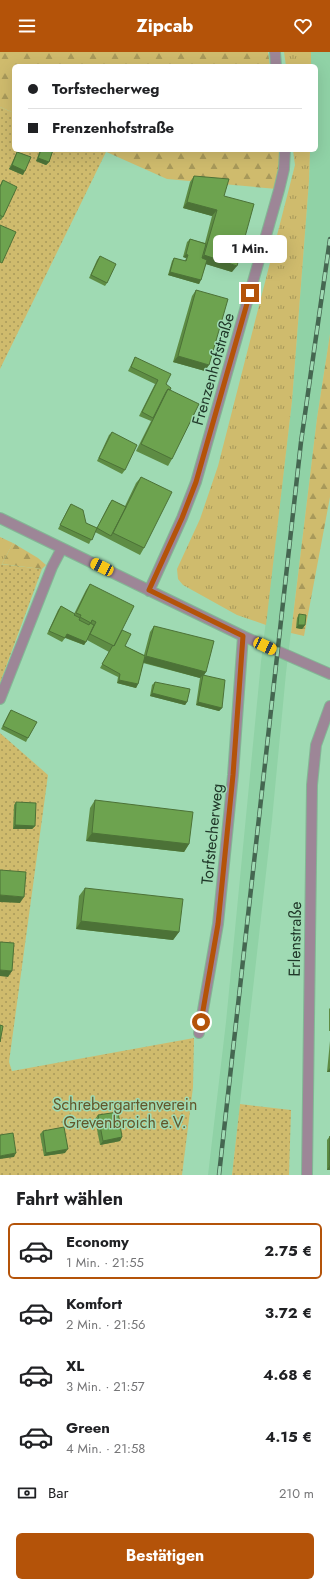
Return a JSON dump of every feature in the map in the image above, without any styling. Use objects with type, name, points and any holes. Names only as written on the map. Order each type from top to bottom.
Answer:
[{"type":"street","points":[[275,52],[276,64]]},
{"type":"street","name":"Frenzenhofstraße","points":[[149,590],[185,512],[196,482],[279,190],[284,169],[285,152]]},
{"type":"street","points":[[0,518],[243,636],[330,674]]},
{"type":"street","points":[[0,699],[52,567],[62,548]]},
{"type":"street","name":"Torfstecherweg","points":[[199,1033],[218,924],[233,775],[243,636]]},
{"type":"street","name":"Erlenstraße","points":[[308,1175],[312,785],[316,745],[330,706]]},
{"type":"shaded area","points":[[311,52],[330,52],[330,334],[317,418],[286,673],[272,820],[232,1175],[208,1175],[226,1022],[261,662],[292,401],[310,152],[318,152],[318,64],[311,64]]},
{"type":"green space","points":[[0,52],[268,52],[270,64],[12,64],[12,112],[0,107]]},
{"type":"green space","points":[[284,52],[311,52],[311,64],[286,64]]},
{"type":"green space","points":[[0,107],[12,112],[12,152],[106,152],[0,369]]},
{"type":"green space","points":[[106,152],[281,152],[282,158],[277,189],[167,179]]},
{"type":"green space","points":[[293,152],[310,152],[292,401],[266,625],[237,615],[183,585],[178,579],[177,569],[200,519],[218,466],[295,165]]},
{"type":"green space","points":[[330,334],[330,497],[304,636],[291,633],[317,418]]},
{"type":"green space","points":[[0,537],[13,543],[2,564],[0,564]]},
{"type":"green space","points":[[13,543],[38,558],[46,565],[42,569],[2,564]]},
{"type":"green space","points":[[0,564],[42,569],[0,683]]},
{"type":"green space","name":"Schrebergartenverein Grevenbroich e.V.","points":[[0,733],[48,775],[9,1062],[12,1071],[194,1038],[193,1087],[182,1175],[0,1175]]},
{"type":"green space","points":[[240,1104],[291,1110],[289,1175],[232,1175]]},
{"type":"building","points":[[17,152],[31,157],[25,171],[12,165]]},
{"type":"building","points":[[40,152],[52,152],[49,162],[38,158]]},
{"type":"building","points":[[194,176],[229,179],[224,196],[254,204],[237,266],[204,255],[217,210],[187,202]]},
{"type":"building","points":[[3,180],[17,187],[3,217],[0,215],[0,187]]},
{"type":"building","points":[[0,225],[16,232],[2,263],[0,262]]},
{"type":"building","points":[[190,239],[206,244],[202,258],[207,260],[201,280],[170,272],[174,258],[186,261],[188,255],[186,254]]},
{"type":"building","points":[[100,256],[116,264],[107,283],[91,275]]},
{"type":"building","points":[[196,290],[228,299],[209,365],[178,356]]},
{"type":"building","points":[[135,357],[171,374],[166,384],[171,388],[166,392],[153,418],[142,412],[158,380],[131,367]]},
{"type":"building","points":[[168,389],[199,404],[172,459],[141,444]]},
{"type":"building","points":[[112,432],[137,445],[125,470],[99,458]]},
{"type":"building","points":[[141,477],[172,492],[144,548],[113,533]]},
{"type":"building","points":[[112,500],[126,507],[111,536],[97,528]]},
{"type":"building","points":[[71,504],[83,510],[86,523],[97,528],[92,540],[60,525]]},
{"type":"building","points":[[90,584],[134,606],[114,646],[90,634],[96,622],[92,620],[91,623],[76,613]]},
{"type":"building","points":[[61,606],[75,614],[74,615],[80,618],[79,620],[89,625],[90,623],[94,625],[86,642],[67,634],[65,638],[49,631]]},
{"type":"building","points":[[299,614],[306,615],[305,625],[298,625]]},
{"type":"building","points":[[154,626],[214,641],[206,672],[146,656]]},
{"type":"building","points":[[122,630],[131,634],[125,646],[145,656],[138,684],[119,680],[120,674],[102,664],[113,645],[114,646]]},
{"type":"building","points":[[203,675],[225,680],[222,708],[198,702]]},
{"type":"building","points":[[155,682],[190,689],[187,702],[152,693]]},
{"type":"building","points":[[11,710],[37,722],[28,738],[3,726]]},
{"type":"building","points":[[95,800],[193,812],[189,844],[92,833]]},
{"type":"building","points":[[16,802],[36,803],[35,826],[15,825]]},
{"type":"building","points":[[0,870],[26,872],[24,897],[0,895]]},
{"type":"building","points":[[85,888],[183,899],[179,932],[81,921]]},
{"type":"building","points":[[0,942],[14,943],[12,971],[0,970]]},
{"type":"building","points":[[0,1025],[3,1026],[0,1042]]},
{"type":"building","points":[[118,1112],[122,1137],[103,1141],[98,1115]]},
{"type":"building","points":[[64,1127],[68,1149],[46,1153],[43,1131]]},
{"type":"building","points":[[13,1133],[16,1153],[0,1156],[0,1135]]},
{"type":"building","points":[[330,1136],[330,1166],[329,1166]]},
{"type":"railway","points":[[219,1175],[301,442],[330,239]]},
{"type":"route","points":[[201,1022],[214,955],[218,924],[233,775],[243,636],[149,590],[188,506],[250,293]]}]
